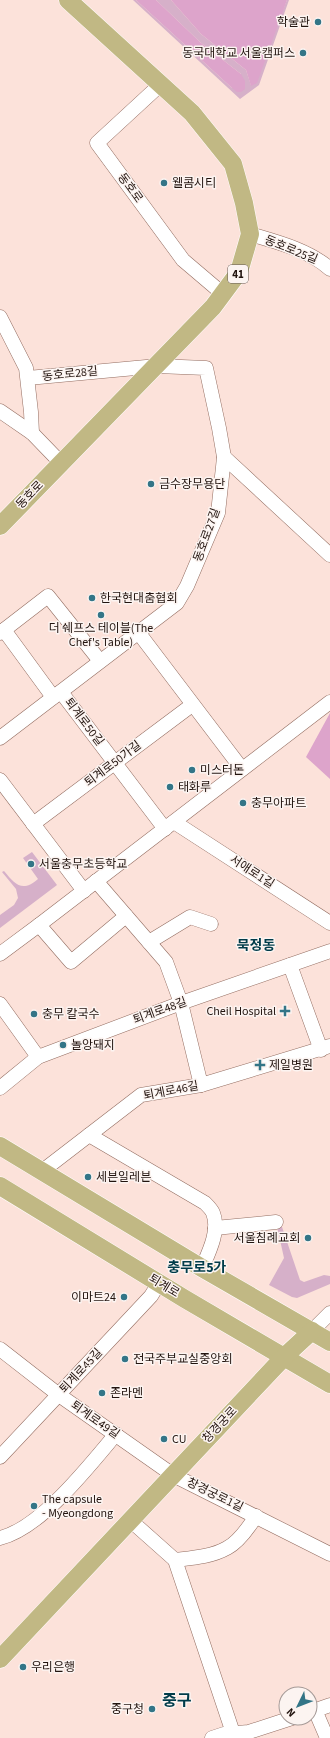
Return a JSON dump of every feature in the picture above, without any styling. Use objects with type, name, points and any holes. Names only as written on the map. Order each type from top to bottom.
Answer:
[{"type":"main road","name":"동호로","points":[[0,526],[213,307],[239,272],[250,234],[244,203],[233,164],[192,113],[68,0]]},
{"type":"main road","points":[[0,1146],[202,1268],[330,1342]]},
{"type":"main road","name":"퇴계로","points":[[0,1186],[159,1283],[285,1356],[330,1384]]},
{"type":"main road","name":"창경궁로","points":[[0,1659],[285,1356],[312,1331]]},
{"type":"street","name":"동호로","points":[[160,84],[97,143],[183,260],[223,294]]},
{"type":"street","name":"동호로25길","points":[[250,234],[276,242],[320,260],[330,269]]},
{"type":"street","name":"동호로28길","points":[[0,317],[26,368],[28,378],[157,366]]},
{"type":"street","name":"동호로27길","points":[[0,738],[177,603],[187,586],[218,513],[224,457],[220,428],[206,368],[157,366]]},
{"type":"street","points":[[28,378],[32,433]]},
{"type":"street","points":[[0,411],[32,433],[61,463]]},
{"type":"street","points":[[224,457],[330,556]]},
{"type":"street","points":[[57,694],[2,631],[48,596],[100,662]]},
{"type":"street","points":[[138,632],[242,769]]},
{"type":"street","name":"퇴계로50길","points":[[57,694],[169,825]]},
{"type":"street","points":[[0,954],[330,702]]},
{"type":"street","name":"퇴계로50가길","points":[[33,824],[192,705]]},
{"type":"street","points":[[0,780],[84,891]]},
{"type":"street","name":"서애로1길","points":[[169,825],[330,923]]},
{"type":"street","points":[[96,881],[166,962],[181,1003],[202,1085]]},
{"type":"street","points":[[39,925],[71,962],[126,916]]},
{"type":"street","points":[[149,942],[190,917],[211,924]]},
{"type":"street","name":"퇴계로48길","points":[[0,1088],[38,1057],[181,1003],[330,952]]},
{"type":"street","name":"퇴계로46길","points":[[41,1172],[141,1095],[202,1085],[325,1048],[290,965]]},
{"type":"street","points":[[0,1004],[38,1057]]},
{"type":"street","points":[[89,1135],[205,1204],[213,1213],[216,1228],[210,1250],[202,1268]]},
{"type":"street","points":[[216,1228],[276,1222]]},
{"type":"street","name":"퇴계로45길","points":[[0,1457],[151,1296],[159,1283]]},
{"type":"street","points":[[312,1331],[330,1313]]},
{"type":"street","name":"퇴계로49길","points":[[0,1349],[59,1395],[173,1474]]},
{"type":"street","points":[[0,1538],[10,1536],[40,1515],[70,1488],[116,1434]]},
{"type":"street","name":"창경궁로1길","points":[[173,1474],[330,1554]]},
{"type":"street","name":"창경궁로1길","points":[[175,1560],[199,1558],[228,1548],[246,1531],[256,1516]]},
{"type":"street","points":[[130,1520],[175,1560],[234,1734]]},
{"type":"street","points":[[318,1709],[330,1705]]},
{"type":"street","points":[[318,1721],[327,1738]]},
{"type":"street","points":[[212,1738],[224,1734],[249,1732],[278,1723]]},
{"type":"shaded area","points":[[133,0],[136,0],[232,88],[241,74],[200,42],[156,0],[171,0],[201,34],[246,70],[251,85],[287,0],[289,0],[259,85],[240,99]]},
{"type":"shaded area","points":[[136,0],[156,0],[200,42],[241,74],[245,81],[245,89],[241,92],[237,92],[232,88]]},
{"type":"shaded area","points":[[171,0],[287,0],[257,83],[251,86],[246,70],[201,34]]},
{"type":"shaded area","points":[[330,713],[330,779],[306,757]]},
{"type":"shaded area","points":[[32,852],[57,885],[0,928],[0,915],[14,905],[18,898],[16,889],[2,872],[4,871],[15,883],[23,886],[38,879],[23,858]]},
{"type":"shaded area","points":[[280,1221],[300,1280],[304,1282],[324,1275],[330,1276],[330,1284],[297,1298],[269,1285],[284,1258],[276,1222]]},
{"type":"place","name":"학술관","points":[[318,22]]},
{"type":"place","name":"동국대학교 서울캠퍼스","points":[[303,53]]},
{"type":"place","name":"웰콤시티","points":[[164,183]]},
{"type":"place","name":"금수장무용단","points":[[151,484]]},
{"type":"place","name":"한국현대춤협회","points":[[92,598]]},
{"type":"place","name":"더 쉐프스 테이블(The Chef's Table)","points":[[101,615]]},
{"type":"place","name":"미스터돈","points":[[192,770]]},
{"type":"place","name":"태화루","points":[[170,787]]},
{"type":"place","name":"충무아파트","points":[[243,803]]},
{"type":"place","name":"서울충무초등학교","points":[[31,864]]},
{"type":"place","name":"Cheil Hospital","points":[[285,1011]]},
{"type":"place","name":"충무 칼국수","points":[[34,1014]]},
{"type":"place","name":"놀앙돼지","points":[[63,1045]]},
{"type":"place","name":"제일병원","points":[[260,1065]]},
{"type":"place","name":"세븐일레븐","points":[[88,1177]]},
{"type":"place","name":"서울침례교회","points":[[308,1238]]},
{"type":"place","name":"이마트24","points":[[124,1297]]},
{"type":"place","name":"전국주부교실중앙회","points":[[125,1359]]},
{"type":"place","name":"존라멘","points":[[102,1393]]},
{"type":"place","name":"CU","points":[[164,1439]]},
{"type":"place","name":"The capsule - Myeongdong","points":[[34,1506]]},
{"type":"place","name":"우리은행","points":[[23,1667]]},
{"type":"place","name":"중구청","points":[[152,1709]]},
{"type":"district","name":"묵정동","points":[[256,946]]},
{"type":"district","name":"충무로5가","points":[[197,1268]]},
{"type":"district","name":"중구","points":[[177,1701]]}]
